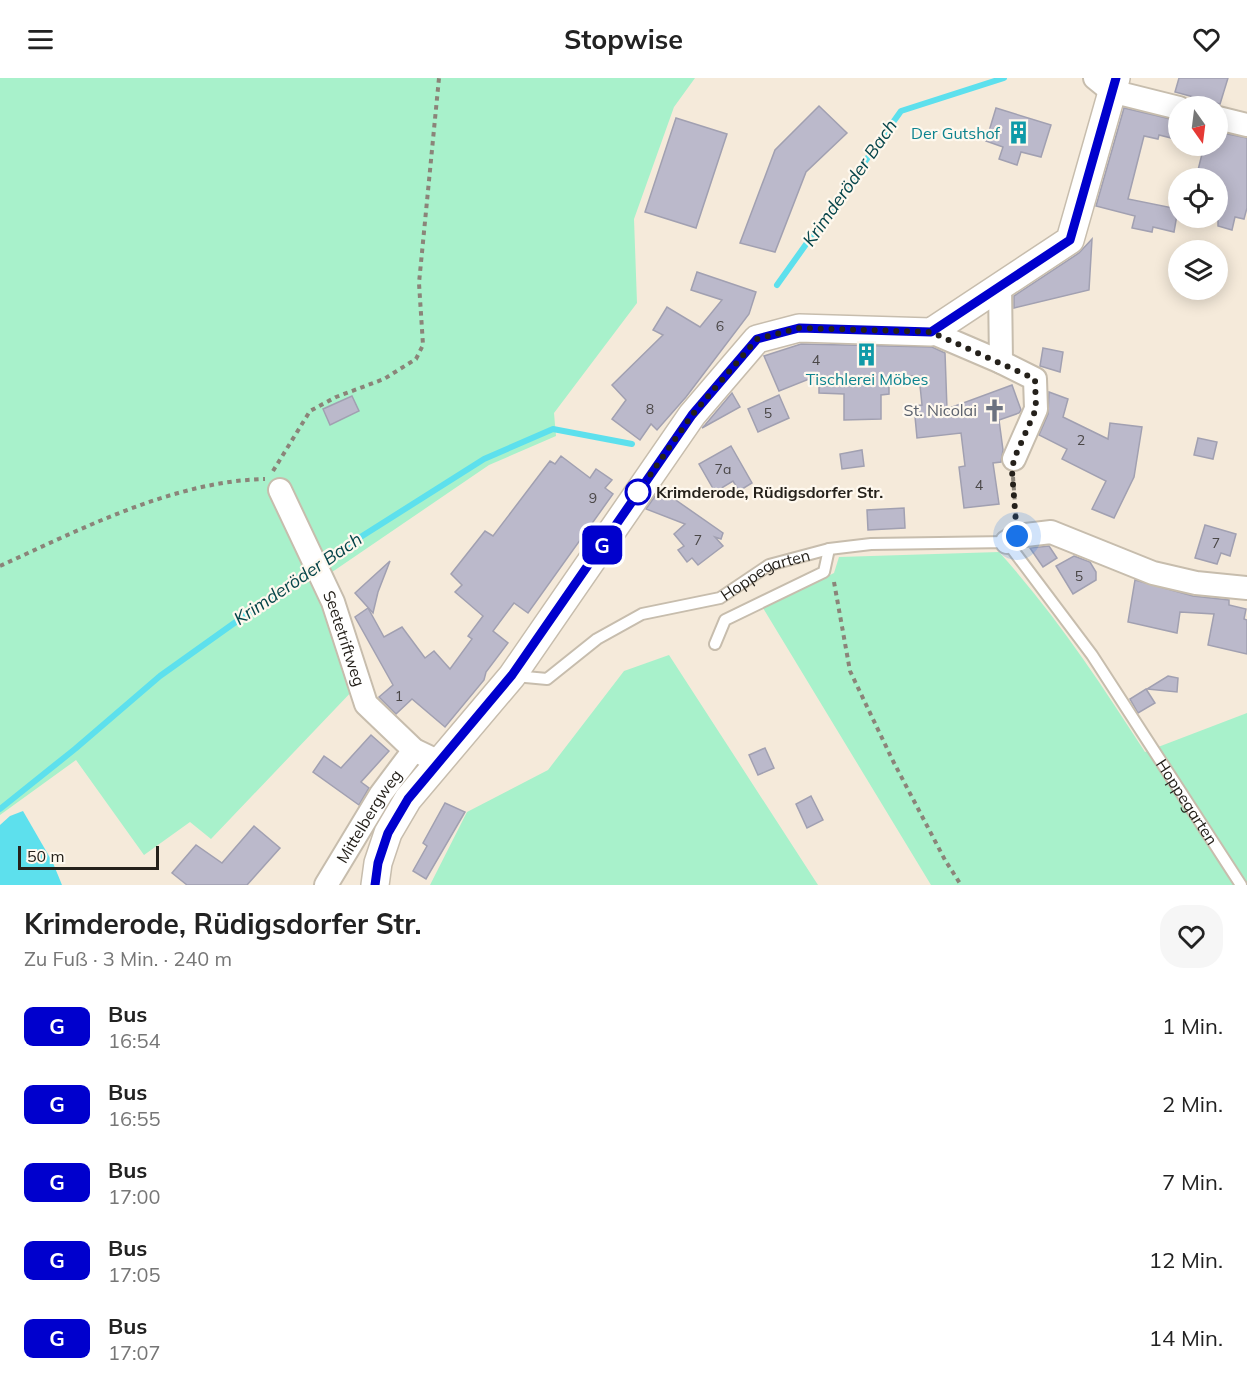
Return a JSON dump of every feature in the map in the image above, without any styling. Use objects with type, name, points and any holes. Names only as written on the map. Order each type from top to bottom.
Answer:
[{"type":"street","points":[[931,332],[1070,240],[1107,82],[1168,104]]},
{"type":"street","points":[[1228,120],[1247,125]]},
{"type":"street","points":[[1000,286],[1000,362]]},
{"type":"street","points":[[375,885],[378,863],[388,833],[408,799],[425,756],[512,675],[692,415],[757,339],[799,328],[931,332],[1000,362],[1035,379],[1036,409],[1014,459]]},
{"type":"street","name":"Seetetriftweg","points":[[274,484],[333,602],[366,704],[425,756]]},
{"type":"street","name":"Hoppegarten","points":[[1012,539],[1051,532],[1153,573],[1196,583],[1247,588]]},
{"type":"street","name":"Mittelbergweg","points":[[326,885],[381,794],[425,756]]},
{"type":"lane","name":"Hoppegarten","points":[[512,675],[548,679],[597,639],[642,614],[720,598],[769,565],[829,549],[871,544],[1012,539],[1092,655],[1240,885]]},
{"type":"lane","points":[[716,644],[725,620],[824,572],[829,549]]},
{"type":"path","points":[[0,566],[128,508],[238,480],[274,484],[310,411],[336,397],[384,379],[416,358],[423,345],[419,283],[439,78]]},
{"type":"path","points":[[1012,539],[1014,459]]},
{"type":"path","points":[[824,572],[833,576],[850,671],[903,781],[961,885]]},
{"type":"green space","points":[[0,78],[695,78],[674,107],[634,219],[637,303],[554,413],[556,436],[489,465],[316,583],[356,687],[211,839],[190,822],[144,855],[76,760],[0,815]]},
{"type":"green space","points":[[999,552],[1058,624],[1145,752],[1247,713],[1247,885],[931,885],[763,608],[834,573],[839,557]]},
{"type":"green space","points":[[669,655],[818,885],[430,885],[467,812],[548,770],[624,671]]},
{"type":"water","points":[[23,811],[53,863],[62,885],[0,885],[0,825],[10,816]]},
{"type":"building","points":[[1179,78],[1228,78],[1222,96],[1190,96],[1175,92]]},
{"type":"building","points":[[819,106],[847,133],[806,172],[775,252],[740,243],[775,150]]},
{"type":"building","name":"Der Gutshof","points":[[996,108],[1051,125],[1041,157],[1021,152],[1017,165],[999,159],[1003,147],[986,141]]},
{"type":"building","points":[[1124,108],[1168,118],[1168,137],[1159,135],[1158,139],[1144,136],[1128,199],[1168,207],[1168,228],[1175,228],[1174,232],[1153,227],[1152,232],[1132,228],[1135,216],[1096,206]]},
{"type":"building","points":[[676,118],[727,134],[696,228],[645,212]]},
{"type":"building","points":[[1228,134],[1247,138],[1247,208],[1244,219],[1235,217],[1232,230],[1225,228],[1228,228],[1228,168],[1198,168],[1202,156],[1228,156]]},
{"type":"building","points":[[1092,239],[1089,290],[1014,308],[1014,296],[1079,253]]},
{"type":"building","points":[[697,272],[756,292],[749,314],[686,397],[657,430],[651,424],[640,440],[612,419],[626,400],[612,385],[663,335],[653,330],[667,307],[700,327],[722,300],[691,290]]},
{"type":"building","points":[[801,344],[932,347],[945,353],[947,409],[1012,385],[1021,410],[1019,413],[999,420],[1003,450],[1001,462],[993,463],[999,504],[964,508],[959,467],[965,466],[961,433],[917,438],[914,406],[922,405],[919,376],[889,375],[889,394],[881,395],[881,419],[844,420],[844,394],[819,393],[819,375],[779,391],[764,356]]},
{"type":"building","points":[[1043,348],[1063,352],[1060,372],[1040,366]]},
{"type":"building","points":[[1049,392],[1068,399],[1063,417],[1108,439],[1110,423],[1142,427],[1134,477],[1114,518],[1092,509],[1106,481],[1062,459],[1067,449],[1039,435],[1048,414]]},
{"type":"building","points":[[732,393],[740,407],[702,428],[705,425]]},
{"type":"building","points":[[779,395],[789,418],[758,432],[748,409]]},
{"type":"building","points":[[352,396],[359,411],[330,425],[323,409]]},
{"type":"building","points":[[1198,438],[1217,442],[1213,459],[1194,455]]},
{"type":"building","points":[[731,446],[752,483],[739,491],[733,481],[715,492],[699,464]]},
{"type":"building","points":[[862,450],[864,466],[842,469],[840,454]]},
{"type":"building","points":[[561,456],[590,478],[596,469],[612,480],[605,488],[613,494],[528,613],[514,603],[493,631],[508,643],[486,672],[484,680],[445,727],[412,699],[396,714],[379,697],[393,685],[355,617],[368,608],[384,637],[402,627],[425,658],[434,651],[450,669],[472,639],[468,636],[483,616],[455,592],[462,585],[451,574],[485,531],[493,536],[550,461],[555,464]]},
{"type":"building","points":[[660,489],[723,533],[721,539],[715,537],[723,546],[698,565],[692,558],[687,562],[678,550],[684,546],[674,534],[685,524],[646,509]]},
{"type":"building","points":[[904,508],[905,528],[868,530],[867,510]]},
{"type":"building","points":[[1205,525],[1236,534],[1230,556],[1221,553],[1217,564],[1195,558]]},
{"type":"building","points":[[1049,546],[1057,558],[1043,567],[1030,548]]},
{"type":"building","points":[[1074,556],[1090,562],[1096,572],[1096,580],[1073,594],[1056,566]]},
{"type":"building","points":[[390,561],[378,592],[373,613],[355,593]]},
{"type":"building","points":[[1135,580],[1193,596],[1229,600],[1229,605],[1246,609],[1244,619],[1247,620],[1247,654],[1208,645],[1214,614],[1180,612],[1177,633],[1128,622]]},
{"type":"building","points":[[1168,676],[1178,678],[1177,692],[1147,689]]},
{"type":"building","points":[[1146,689],[1155,703],[1138,713],[1130,699]]},
{"type":"building","points":[[371,735],[389,751],[361,782],[369,788],[359,805],[313,772],[324,756],[341,768]]},
{"type":"building","points":[[765,748],[774,768],[758,775],[749,755]]},
{"type":"building","points":[[811,796],[823,820],[807,828],[796,804]]},
{"type":"building","points":[[445,803],[465,812],[426,879],[413,871],[427,846],[423,843]]},
{"type":"building","points":[[254,826],[280,848],[247,885],[187,885],[172,873],[196,845],[222,863]]},
{"type":"waterway","name":"Krimderöder Bach","points":[[777,285],[901,111],[1004,78]]},
{"type":"waterway","name":"Krimderöder Bach","points":[[0,809],[75,749],[160,676],[310,569],[484,459],[553,429],[632,444]]},
{"type":"bus line","name":"G","points":[[375,885],[378,863],[388,833],[408,799],[437,761],[512,675],[692,415],[757,339],[799,328],[931,332],[1070,240],[1116,78]]},
{"type":"place","name":"Der Gutshof","points":[[1018,133]]},
{"type":"place","name":"Tischlerei Möbes","points":[[867,354]]},
{"type":"place","name":"St. Nicolai","points":[[995,410]]},
{"type":"place","name":"Krimderode, Rüdigsdorfer Str.","points":[[638,492]]},
{"type":"route","points":[[638,492],[632,501],[692,415],[757,339],[799,328],[931,332],[1035,379],[1036,409],[1014,459],[1012,471],[1017,536]]}]
